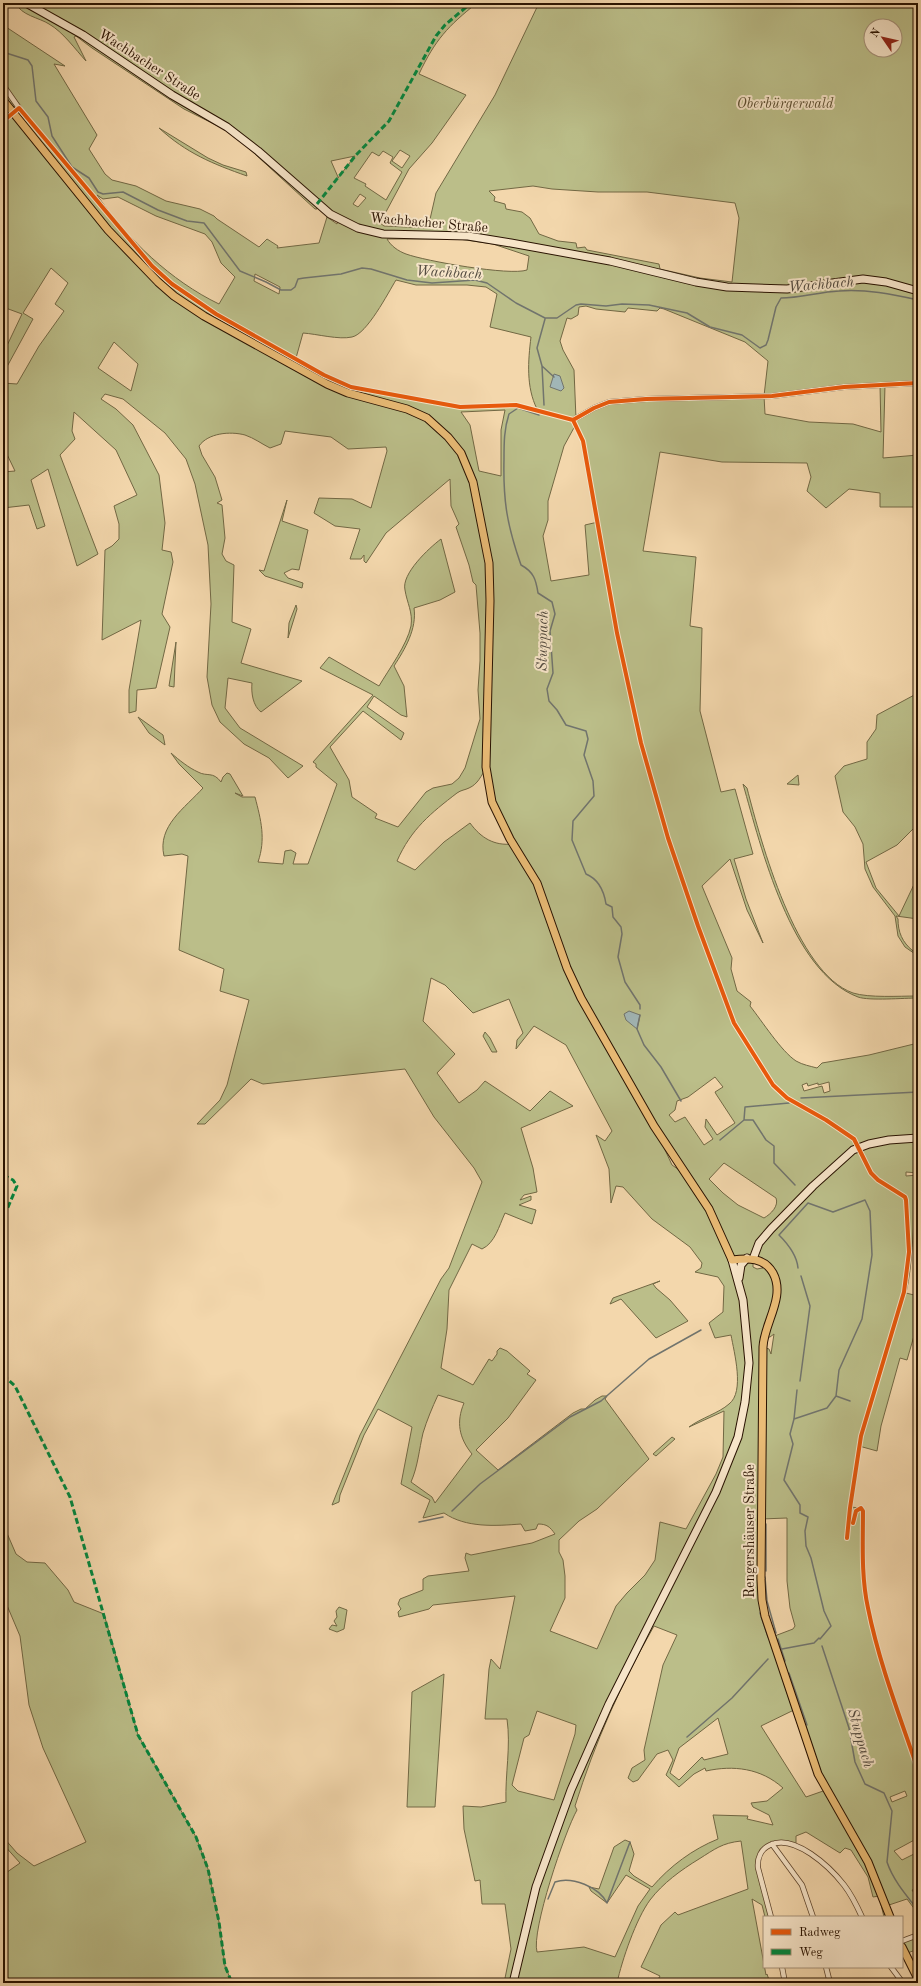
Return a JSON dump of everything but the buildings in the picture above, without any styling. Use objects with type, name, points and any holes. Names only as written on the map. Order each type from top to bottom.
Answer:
[{"type":"main road","points":[[3,100],[108,230],[158,282],[174,296],[204,316],[327,384],[348,393],[407,409],[427,418],[448,437],[461,453],[473,482],[489,563],[490,594],[486,767],[492,802],[510,839],[537,882],[567,968],[581,998],[654,1126],[709,1209],[732,1260],[750,1258]]},
{"type":"main road","name":"Rengershäuser Straße","points":[[750,1258],[763,1263],[772,1270],[778,1290],[764,1334],[762,1347],[761,1579],[763,1608],[818,1774],[868,1862],[890,1916]]},
{"type":"main road","points":[[903,1949],[918,1979]]},
{"type":"street","name":"Wachbacher Straße","points":[[26,3],[83,36],[172,95],[227,127],[258,151],[330,214],[358,228],[383,234],[468,236],[610,261],[696,282],[727,287],[787,289],[863,279],[886,282],[918,291]]},
{"type":"street","points":[[3,85],[19,108],[14,112]]},
{"type":"street","points":[[573,420],[594,408],[610,402],[646,399],[772,396],[844,387],[918,383]]},
{"type":"street","points":[[738,1284],[739,1270],[750,1258],[771,1229],[813,1186],[853,1150],[869,1144],[889,1140],[918,1138]]},
{"type":"street","points":[[513,1983],[536,1887],[555,1831],[588,1751],[638,1646],[716,1492],[738,1437],[745,1402],[749,1363],[744,1308],[732,1260]]},
{"type":"street","points":[[771,1916],[758,1863],[762,1852],[772,1844],[782,1842],[788,1843],[816,1857],[844,1885],[861,1916]]},
{"type":"street","points":[[772,1844],[802,1885],[813,1916]]},
{"type":"street","points":[[903,1941],[918,1935]]},
{"type":"street","points":[[782,1968],[785,1983]]},
{"type":"street","points":[[826,1968],[830,1983]]},
{"type":"street","points":[[892,1968],[903,1983]]},
{"type":"green space","name":"Oberbürgerwald","points":[[16,3],[477,3],[443,34],[419,74],[466,95],[432,143],[409,169],[380,223],[384,226],[428,228],[436,193],[495,95],[539,3],[918,3],[918,383],[885,385],[883,458],[918,455],[918,507],[880,507],[880,493],[849,489],[826,508],[807,491],[811,477],[807,463],[722,462],[660,452],[643,551],[696,557],[690,626],[702,628],[700,711],[721,792],[735,789],[753,854],[734,859],[746,899],[763,943],[747,910],[730,859],[702,886],[732,958],[731,969],[737,991],[751,1002],[750,1006],[784,1050],[801,1064],[817,1068],[822,1063],[869,1055],[918,1043],[918,1173],[906,1172],[906,1176],[918,1175],[918,1203],[916,1202],[910,1270],[906,1293],[918,1296],[918,1322],[907,1360],[900,1358],[881,1426],[877,1451],[859,1446],[850,1507],[861,1508],[863,1511],[863,1560],[868,1607],[891,1689],[918,1767],[918,1838],[894,1851],[902,1860],[918,1852],[918,1888],[912,1890],[918,1899],[918,1910],[916,1911],[907,1899],[886,1906],[890,1916],[884,1916],[879,1896],[873,1897],[868,1877],[851,1850],[845,1848],[840,1853],[806,1832],[796,1836],[796,1846],[788,1843],[768,1846],[758,1859],[771,1916],[765,1916],[762,1905],[752,1899],[763,1959],[763,1968],[765,1968],[770,1983],[656,1983],[660,1976],[641,1967],[661,1925],[675,1912],[678,1915],[748,1889],[741,1841],[719,1847],[692,1863],[666,1882],[655,1894],[645,1908],[635,1929],[622,1963],[617,1983],[504,1983],[511,1949],[505,1904],[482,1904],[480,1880],[475,1881],[464,1829],[463,1806],[481,1807],[506,1802],[508,1750],[507,1719],[485,1719],[491,1659],[500,1669],[515,1596],[433,1605],[429,1609],[399,1617],[398,1612],[401,1609],[398,1604],[400,1599],[423,1590],[423,1579],[428,1576],[469,1571],[465,1558],[466,1553],[471,1555],[532,1543],[555,1534],[548,1526],[541,1524],[538,1524],[536,1529],[525,1531],[521,1524],[471,1524],[453,1518],[444,1513],[423,1518],[430,1500],[401,1484],[412,1427],[378,1409],[364,1435],[340,1495],[339,1502],[332,1505],[360,1435],[441,1279],[449,1268],[482,1182],[474,1168],[434,1117],[405,1069],[263,1084],[251,1079],[205,1124],[197,1124],[220,1100],[227,1085],[249,1000],[220,991],[224,969],[179,950],[188,856],[182,854],[164,856],[163,845],[165,836],[174,818],[203,788],[179,764],[171,753],[191,768],[201,773],[213,775],[221,782],[227,773],[230,774],[243,796],[235,793],[242,797],[255,797],[262,830],[262,845],[258,862],[283,864],[285,851],[291,850],[296,853],[293,864],[308,864],[337,784],[316,767],[316,764],[313,762],[373,695],[320,668],[329,657],[379,686],[402,649],[411,626],[411,612],[405,590],[407,577],[411,569],[423,555],[441,539],[455,592],[440,600],[414,608],[414,624],[412,631],[406,646],[394,666],[404,686],[407,717],[401,715],[374,696],[367,707],[404,733],[401,740],[363,711],[330,747],[349,780],[352,797],[377,814],[375,818],[398,827],[426,792],[433,788],[452,784],[459,778],[465,768],[480,719],[478,690],[480,633],[476,585],[473,582],[456,527],[459,524],[451,506],[450,479],[386,533],[366,563],[364,561],[364,555],[361,559],[350,559],[360,529],[335,526],[314,513],[319,498],[352,499],[371,508],[387,451],[386,447],[348,449],[331,437],[285,431],[281,444],[270,448],[248,436],[233,433],[220,434],[208,438],[199,446],[202,455],[215,477],[222,500],[217,503],[222,505],[225,538],[222,554],[226,561],[234,565],[232,622],[251,629],[241,663],[302,681],[261,712],[253,699],[252,683],[228,678],[225,708],[240,728],[303,766],[288,778],[269,758],[244,744],[220,722],[212,705],[207,677],[211,604],[208,545],[195,484],[186,459],[165,433],[123,399],[105,394],[101,399],[116,409],[133,425],[159,475],[165,523],[162,550],[171,552],[173,562],[162,614],[170,627],[156,688],[137,690],[136,711],[129,713],[129,690],[141,620],[102,640],[105,550],[119,539],[119,524],[114,506],[137,495],[116,450],[74,412],[72,431],[75,439],[60,455],[98,554],[77,566],[48,469],[31,480],[45,526],[37,529],[29,505],[3,508],[3,472],[15,471],[3,446],[3,383],[17,384],[39,346],[64,311],[55,304],[68,283],[51,268],[23,313],[33,319],[3,374],[3,354],[22,314],[3,307],[3,102],[8,112],[6,114],[7,121],[12,117],[14,118],[52,160],[19,113],[19,108],[14,107],[3,98],[3,25],[65,66],[54,64],[97,135],[89,149],[105,174],[112,180],[136,186],[166,201],[200,209],[214,216],[259,247],[267,239],[278,246],[277,248],[319,243],[327,217],[337,224],[338,219],[317,205],[317,209],[315,209],[243,143],[222,128],[184,109],[76,36],[74,37],[86,61],[54,27],[26,13],[18,7]],"holes":[[[400,150],[410,156],[402,168],[392,161]],[[383,151],[393,157],[390,163],[402,172],[386,200],[365,186],[366,184],[354,178],[372,152],[379,156]],[[355,156],[338,178],[331,161]],[[533,186],[552,189],[598,192],[647,192],[735,203],[739,218],[732,282],[700,278],[660,269],[659,264],[587,250],[585,247],[577,248],[576,243],[558,241],[539,234],[530,218],[522,212],[506,209],[505,204],[494,201],[495,197],[489,191]],[[360,194],[366,198],[358,207],[353,204]],[[97,195],[103,199],[118,197],[156,216],[205,234],[212,242],[221,263],[235,277],[219,304],[201,295],[167,271],[136,243]],[[387,239],[459,239],[493,244],[529,256],[527,270],[504,271],[467,267],[416,257],[395,248]],[[255,274],[280,287],[279,294],[254,281]],[[396,280],[416,285],[467,285],[486,287],[497,294],[490,327],[531,337],[529,355],[529,383],[533,401],[537,409],[509,405],[460,407],[443,405],[351,387],[324,375],[296,358],[303,333],[334,337],[352,337],[364,329],[377,312]],[[586,306],[596,309],[625,312],[628,308],[657,311],[660,308],[664,309],[745,342],[768,361],[764,396],[610,402],[576,419],[574,370],[563,350],[560,341],[567,318],[571,319],[578,315],[579,307]],[[114,342],[138,364],[131,391],[98,368]],[[880,385],[881,432],[853,424],[809,422],[765,414],[764,396]],[[505,410],[501,430],[501,476],[479,471],[470,425],[461,412]],[[576,424],[583,441],[598,522],[585,525],[589,575],[551,581],[543,536],[548,520],[548,501],[564,446]],[[486,768],[496,811],[513,844],[500,844],[488,840],[483,837],[470,823],[444,842],[415,870],[397,861],[409,840],[422,822],[457,793],[468,789],[475,784]],[[431,978],[445,985],[473,1013],[509,999],[523,1033],[517,1040],[516,1049],[534,1026],[566,1045],[612,1131],[605,1141],[596,1135],[609,1169],[611,1203],[616,1186],[623,1187],[652,1219],[690,1247],[702,1263],[701,1268],[695,1272],[718,1277],[724,1286],[723,1312],[709,1323],[715,1338],[731,1335],[737,1371],[736,1391],[734,1398],[729,1404],[689,1427],[724,1411],[723,1457],[716,1474],[686,1529],[660,1522],[655,1560],[645,1575],[616,1606],[597,1649],[550,1631],[565,1598],[565,1576],[563,1560],[559,1552],[559,1540],[579,1521],[597,1509],[649,1459],[605,1399],[607,1396],[602,1396],[585,1409],[581,1409],[573,1413],[498,1470],[476,1450],[508,1418],[536,1380],[527,1374],[530,1371],[507,1351],[500,1348],[492,1361],[489,1359],[473,1385],[441,1368],[447,1329],[449,1290],[472,1244],[482,1249],[490,1243],[496,1234],[505,1213],[532,1224],[536,1210],[519,1205],[531,1200],[531,1196],[520,1200],[524,1195],[537,1192],[533,1168],[521,1128],[573,1106],[550,1091],[530,1111],[485,1081],[477,1090],[459,1103],[437,1073],[455,1054],[423,1021]],[[715,1077],[723,1087],[715,1092],[735,1123],[717,1135],[706,1119],[705,1127],[713,1139],[704,1145],[685,1117],[675,1122],[669,1115],[675,1110],[677,1101],[688,1097]],[[829,1082],[830,1091],[824,1093],[822,1086],[804,1091],[802,1085],[807,1083],[808,1086],[818,1083],[818,1085]],[[654,1126],[682,1172],[672,1165]],[[724,1163],[776,1198],[777,1201],[774,1210],[764,1218],[738,1205],[709,1179]],[[753,1259],[768,1267],[757,1269],[753,1267]],[[732,1260],[743,1262],[738,1283]],[[774,1334],[771,1354],[769,1349],[763,1347],[764,1337],[770,1337]],[[438,1395],[464,1403],[460,1417],[460,1430],[464,1442],[472,1454],[435,1503],[432,1497],[411,1482],[417,1464],[423,1433]],[[787,1518],[787,1581],[790,1608],[795,1626],[793,1629],[772,1637],[761,1579],[761,1519]],[[654,1626],[677,1635],[663,1665],[644,1750],[645,1760],[632,1768],[628,1778],[633,1782],[638,1780],[657,1754],[668,1750],[673,1760],[666,1775],[679,1787],[694,1774],[705,1768],[706,1771],[736,1768],[756,1772],[774,1781],[783,1788],[767,1801],[751,1803],[753,1807],[769,1815],[773,1825],[747,1819],[748,1816],[713,1815],[718,1839],[682,1859],[666,1872],[652,1887],[634,1876],[629,1871],[634,1854],[630,1842],[625,1840],[614,1847],[599,1889],[589,1887],[591,1891],[607,1903],[626,1875],[650,1889],[638,1906],[615,1957],[584,1947],[537,1952],[539,1924],[557,1859],[577,1810],[575,1806],[600,1736],[631,1670]],[[796,1709],[826,1790],[806,1797],[761,1726]],[[537,1711],[576,1725],[575,1734],[554,1800],[518,1791],[512,1785],[524,1738],[529,1735]],[[718,1718],[728,1754],[704,1760],[702,1757],[679,1780],[670,1773],[679,1748]],[[905,1791],[907,1796],[892,1802],[890,1797]]]},
{"type":"green space","points":[[159,128],[208,158],[223,165],[246,172],[247,176],[200,157],[169,137]]},
{"type":"green space","points":[[287,500],[282,521],[308,530],[299,570],[292,569],[284,573],[288,578],[303,583],[302,588],[265,576],[259,570],[264,571]]},
{"type":"green space","points":[[296,605],[297,609],[288,638],[289,623]]},
{"type":"green space","points":[[176,642],[174,687],[169,686]]},
{"type":"green space","points":[[918,693],[918,831],[913,829],[897,845],[866,862],[876,888],[899,916],[918,876],[918,919],[896,916],[898,919],[901,936],[913,951],[918,931],[918,956],[905,947],[898,936],[895,916],[873,887],[865,869],[863,844],[855,827],[843,812],[835,776],[844,766],[867,759],[867,742],[876,729],[877,715]]},
{"type":"green space","points":[[138,717],[163,735],[165,745],[149,733]]},
{"type":"green space","points":[[798,775],[799,785],[787,784]]},
{"type":"green space","points":[[743,784],[747,788],[761,840],[772,871],[798,934],[814,960],[833,981],[814,962],[797,935],[782,905],[770,872]]},
{"type":"green space","points":[[833,981],[853,993],[860,995],[917,996],[918,998],[878,999],[858,997]]},
{"type":"green space","points":[[485,1032],[490,1038],[497,1052],[492,1052],[483,1036]]},
{"type":"green space","points":[[660,1281],[653,1284],[670,1300],[688,1321],[656,1338],[621,1299],[610,1304],[613,1298]]},
{"type":"green space","points":[[672,1437],[675,1439],[656,1456],[653,1454]]},
{"type":"green space","points":[[3,1524],[16,1554],[27,1562],[45,1563],[68,1590],[74,1602],[104,1614],[138,1735],[196,1837],[208,1869],[219,1922],[225,1966],[232,1983],[3,1983],[3,1875],[20,1863],[3,1844],[3,1837],[17,1853],[34,1866],[86,1842],[43,1748],[29,1705],[20,1636],[3,1596]]},
{"type":"green space","points":[[339,1607],[347,1610],[344,1629],[337,1632],[329,1629],[332,1625],[337,1626],[334,1621],[337,1617],[336,1611]]},
{"type":"green space","points":[[444,1674],[435,1807],[407,1807],[412,1692]]},
{"type":"green space","points":[[918,1935],[918,1949],[905,1954],[903,1941]]},
{"type":"shaded area","points":[[554,374],[560,376],[564,388],[561,391],[550,387]]},
{"type":"shaded area","points":[[629,1011],[640,1015],[637,1029],[626,1020],[624,1014]]},
{"type":"waterway","name":"Wachbach","points":[[3,52],[28,60],[32,66],[36,101],[48,117],[52,136],[72,167],[89,178],[98,192],[103,194],[123,192],[158,210],[187,221],[204,223],[240,271],[281,290],[291,290],[295,287],[298,279],[341,274],[362,268],[371,269],[407,280],[432,283],[475,280],[487,283],[516,303],[545,318],[557,318],[576,305],[581,304],[606,306],[622,304],[649,305],[687,313],[710,327],[742,335],[760,348],[766,345],[776,307],[781,298],[832,292],[859,291],[879,292],[918,300]]},
{"type":"waterway","name":"Stuppach","points":[[544,405],[542,366],[537,348],[545,319]]},
{"type":"waterway","points":[[542,366],[554,377]]},
{"type":"waterway","name":"Stuppach","points":[[539,415],[518,408],[509,414],[507,420],[504,447],[504,488],[509,525],[521,565],[529,570],[534,577],[538,593],[552,602],[555,614],[550,631],[553,673],[547,689],[549,701],[557,710],[566,725],[586,731],[588,739],[584,755],[593,781],[594,796],[573,821],[572,840],[586,874],[594,879],[600,886],[606,904],[612,907],[613,917],[621,927],[622,934],[618,957],[625,982],[640,1005],[640,1009]]},
{"type":"waterway","points":[[640,1015],[637,1029],[644,1045],[661,1067],[681,1101]]},
{"type":"waterway","points":[[801,1098],[918,1092]]},
{"type":"waterway","points":[[744,1120],[745,1107],[789,1103]]},
{"type":"waterway","points":[[720,1140],[744,1120],[753,1120],[766,1140],[774,1146],[774,1163],[795,1185]]},
{"type":"waterway","points":[[794,1419],[827,1408],[836,1396],[839,1370],[862,1319],[872,1255],[870,1211],[865,1200],[833,1212],[808,1203],[779,1235],[792,1250],[798,1268]]},
{"type":"waterway","points":[[800,1381],[810,1306],[801,1276]]},
{"type":"waterway","points":[[452,1511],[480,1484],[570,1417],[601,1401],[649,1359],[701,1330]]},
{"type":"waterway","points":[[797,1390],[794,1419],[790,1434],[793,1444],[784,1480],[800,1505],[800,1513],[808,1517],[805,1531],[806,1546],[811,1558],[824,1611],[831,1626],[820,1639]]},
{"type":"waterway","points":[[836,1396],[850,1401]]},
{"type":"waterway","points":[[419,1522],[443,1517]]},
{"type":"waterway","points":[[766,1524],[766,1571]]},
{"type":"waterway","points":[[765,1577],[767,1601],[776,1633]]},
{"type":"waterway","points":[[760,1613],[768,1637]]},
{"type":"waterway","points":[[782,1649],[814,1643],[819,1638]]},
{"type":"waterway","points":[[778,1639],[785,1661]]},
{"type":"waterway","name":"Stuppach","points":[[822,1646],[849,1728],[855,1762],[865,1784],[884,1793],[892,1811],[887,1862],[896,1881],[918,1910]]},
{"type":"waterway","points":[[687,1737],[732,1698],[768,1659]]},
{"type":"waterway","points":[[789,1673],[807,1725]]},
{"type":"waterway","points":[[782,1677],[799,1728]]},
{"type":"waterway","points":[[548,1899],[555,1882],[569,1880],[592,1888],[598,1892],[607,1903],[630,1842]]},
{"type":"marked path","points":[[317,204],[356,155],[389,121],[436,36],[445,25],[471,3]]},
{"type":"marked path","points":[[3,1175],[13,1180],[17,1186],[3,1219]]},
{"type":"marked path","points":[[3,1375],[15,1386],[70,1497],[138,1735],[196,1837],[208,1869],[219,1922],[225,1966],[232,1983]]},
{"type":"cycle path","points":[[3,114],[7,118],[19,108],[152,266],[172,284],[216,314],[324,375],[351,387],[460,407],[516,405],[573,420],[594,408],[609,402],[646,399],[772,396],[844,387],[918,383]]},
{"type":"cycle path","points":[[573,420],[583,441],[617,633],[641,743],[668,838],[698,926],[734,1023],[773,1085],[787,1098],[826,1120],[854,1139],[871,1173],[878,1180],[905,1197],[906,1200],[909,1252],[904,1292],[861,1436],[847,1538]]},
{"type":"cycle path","points":[[853,1523],[856,1511],[861,1508],[863,1511],[863,1572],[868,1608],[884,1669],[918,1770]]}]
